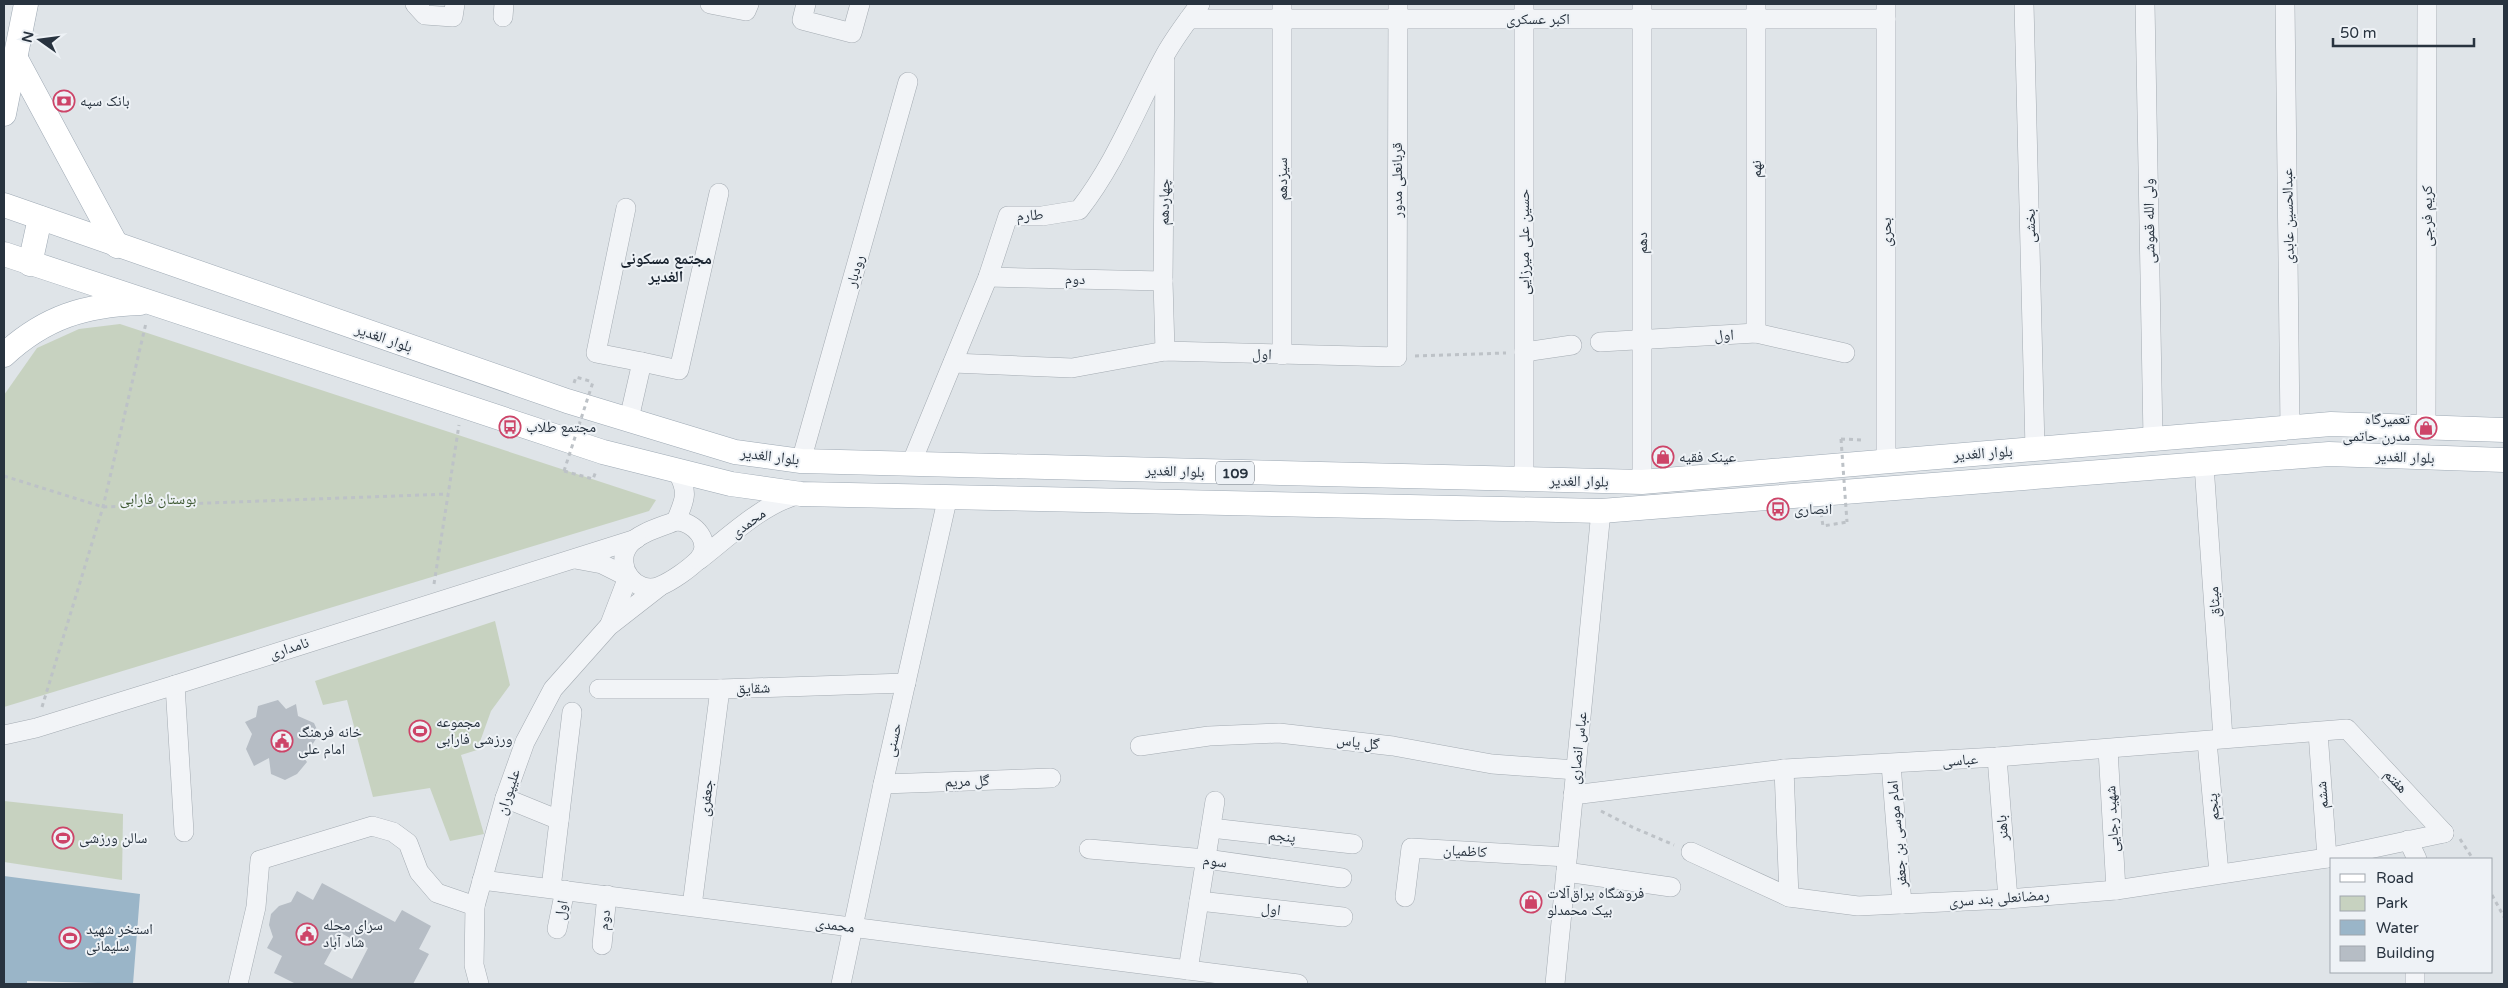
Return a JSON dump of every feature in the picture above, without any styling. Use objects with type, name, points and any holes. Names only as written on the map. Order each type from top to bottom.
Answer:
[{"type":"main road","points":[[4,114],[9,64],[21,30],[26,4]]},
{"type":"main road","points":[[9,64],[116,246]]},
{"type":"main road","name":"بلوار الغدیر","points":[[4,205],[116,246],[568,401],[735,452],[801,461],[1642,482],[2331,424],[2504,430]]},
{"type":"main road","points":[[30,264],[40,218]]},
{"type":"main road","name":"بلوار الغدیر","points":[[4,254],[603,452],[750,487],[800,494],[1601,511],[2329,454],[2504,460]]},
{"type":"main road","points":[[4,356],[23,337],[53,320],[88,309],[151,302]]},
{"type":"street","points":[[415,4],[425,15],[453,17],[455,4]]},
{"type":"street","points":[[710,4],[746,11],[749,4]]},
{"type":"street","points":[[806,4],[802,20],[852,33],[860,4]]},
{"type":"street","name":"طارم","points":[[911,464],[988,276],[1008,216],[1042,216],[1080,210],[1115,157],[1166,53],[1200,4]]},
{"type":"street","name":"بخشی","points":[[2024,4],[2035,449]]},
{"type":"street","name":"ولی الله قموشی","points":[[2145,4],[2152,439]]},
{"type":"street","name":"عبدالحسین عابدی","points":[[2285,4],[2290,428]]},
{"type":"street","name":"کریم فرجی","points":[[2426,428],[2427,4]]},
{"type":"street","name":"حسین علی میرزایی","points":[[1524,11],[1524,480]]},
{"type":"street","name":"دهم","points":[[1642,11],[1642,482]]},
{"type":"street","name":"نهم","points":[[1756,11],[1756,333]]},
{"type":"street","name":"اکبر عسکری","points":[[1189,19],[1282,12],[1886,11]]},
{"type":"street","name":"بحری","points":[[1886,11],[1886,460]]},
{"type":"street","name":"سیزدهم","points":[[1282,12],[1282,355]]},
{"type":"street","name":"قربانعلی مدور","points":[[1397,357],[1398,12]]},
{"type":"street","name":"چهاردهم","points":[[1165,351],[1163,281],[1166,53]]},
{"type":"street","name":"رودبار","points":[[801,461],[908,82]]},
{"type":"street","points":[[626,208],[596,353],[679,370],[719,193]]},
{"type":"street","name":"دوم","points":[[988,276],[1163,281]]},
{"type":"street","name":"اول","points":[[1600,342],[1756,333],[1845,353]]},
{"type":"street","points":[[1524,352],[1572,345]]},
{"type":"street","name":"اول","points":[[952,364],[1072,368],[1165,351],[1397,357]]},
{"type":"street","points":[[628,420],[642,362]]},
{"type":"street","name":"میثاق","points":[[2204,465],[2215,740]]},
{"type":"street","points":[[676,521],[683,503],[685,486],[677,471]]},
{"type":"street","name":"محمدی","points":[[699,560],[762,512],[784,498],[800,494]]},
{"type":"street","name":"حسنی","points":[[841,984],[882,784],[948,496]]},
{"type":"street","name":"عباس انصاری","points":[[1555,984],[1601,511]]},
{"type":"street","points":[[676,521],[684,521],[698,529],[703,544],[699,560],[659,587],[609,626],[628,577],[623,560],[625,552],[636,538],[676,521]]},
{"type":"street","name":"نامداری","points":[[4,735],[36,728],[175,685],[636,538]]},
{"type":"street","points":[[573,558],[602,564],[628,577],[642,587],[659,587]]},
{"type":"street","name":"علیپوران","points":[[479,984],[474,965],[475,906],[505,798],[525,742],[552,689],[609,626]]},
{"type":"street","name":"شقایق","points":[[599,689],[720,689],[906,683]]},
{"type":"street","points":[[175,685],[184,832]]},
{"type":"street","name":"جعفری","points":[[692,906],[720,689]]},
{"type":"street","name":"اول","points":[[558,929],[559,820],[572,712]]},
{"type":"street","name":"عباسی","points":[[1573,796],[1784,769],[1997,757],[2347,729]]},
{"type":"street","name":"هفتم","points":[[2347,729],[2444,833]]},
{"type":"street","name":"ششم","points":[[2318,732],[2327,858]]},
{"type":"street","name":"گل یاس","points":[[1140,746],[1209,736],[1279,733],[1393,746],[1492,764],[1576,770]]},
{"type":"street","name":"پنجم","points":[[2215,740],[2219,873]]},
{"type":"street","name":"شهید رجایی","points":[[2108,749],[2116,890]]},
{"type":"street","name":"باهنر","points":[[1997,757],[2008,898]]},
{"type":"street","name":"امام موسی بن جعفر","points":[[1891,764],[1902,904]]},
{"type":"street","points":[[1784,769],[1788,897]]},
{"type":"street","name":"گل مریم","points":[[882,784],[1051,778]]},
{"type":"street","points":[[505,798],[559,820]]},
{"type":"street","points":[[1188,970],[1215,801]]},
{"type":"street","points":[[238,984],[256,907],[260,860],[372,826],[393,832],[408,843],[419,872],[437,893],[475,906]]},
{"type":"street","name":"پنجم","points":[[1211,828],[1353,844]]},
{"type":"street","name":"رمضانعلی بند سری","points":[[1691,852],[1788,897],[1858,906],[2116,890],[2327,858],[2444,833]]},
{"type":"street","points":[[2408,840],[2417,858]]},
{"type":"street","name":"کاظمیان","points":[[1405,897],[1411,848],[1567,864]]},
{"type":"street","name":"سوم","points":[[1089,849],[1206,859],[1342,878]]},
{"type":"street","points":[[1567,864],[1671,887]]},
{"type":"street","name":"محمدی","points":[[482,880],[1298,984]]},
{"type":"street","name":"دوم","points":[[602,945],[607,896]]},
{"type":"street","name":"اول","points":[[1199,901],[1343,918]]},
{"type":"path","points":[[36,728],[103,506],[151,302]]},
{"type":"path","points":[[1397,357],[1524,352]]},
{"type":"path","points":[[576,376],[593,382],[564,471],[593,479]]},
{"type":"path","points":[[432,602],[462,406]]},
{"type":"path","points":[[1823,526],[1847,522],[1841,439],[1865,441]]},
{"type":"path","points":[[4,476],[103,506],[448,494]]},
{"type":"path","points":[[1573,796],[1632,828],[1691,852]]},
{"type":"path","points":[[2493,897],[2504,917]]},
{"type":"green space","name":"بوستان فارابی","points":[[120,324],[656,500],[649,511],[4,707],[4,395],[37,348],[79,329]]},
{"type":"green space","name":"مجموعه ورزشی فارابی","points":[[495,621],[510,685],[491,711],[477,750],[461,755],[484,834],[450,841],[430,788],[373,797],[347,700],[323,705],[315,681]]},
{"type":"green space","name":"سالن ورزشی","points":[[4,801],[123,814],[122,880],[4,862]]},
{"type":"water","name":"استخر شهید سلیمانی","points":[[4,876],[140,894],[133,984],[27,981],[27,984],[4,984]]},
{"type":"building","name":"خانه فرهنگ امام علی","points":[[278,700],[286,709],[296,704],[298,716],[314,723],[319,734],[304,758],[307,762],[297,774],[285,780],[271,774],[269,758],[254,766],[246,749],[252,734],[245,722],[256,717],[258,706]]},
{"type":"building","name":"سرای محله شاد آباد","points":[[322,883],[395,922],[402,910],[431,926],[419,949],[429,954],[413,984],[296,984],[274,973],[282,956],[267,948],[273,937],[269,925],[271,914],[279,906],[291,902],[297,891],[313,900]],"holes":[[[341,933],[368,948],[352,979],[324,964]]]},
{"type":"place","name":"بانک سپه","points":[[64,101]]},
{"type":"place","name":"مجتمع طلاب","points":[[510,427]]},
{"type":"place","name":"تعمیرگاه مدرن حاتمی","points":[[2426,428]]},
{"type":"place","name":"عینک فقیه","points":[[1663,457]]},
{"type":"place","name":"انصاری","points":[[1778,509]]},
{"type":"place","name":"مجموعه ورزشی فارابی","points":[[420,731]]},
{"type":"place","name":"خانه فرهنگ امام علی","points":[[282,741]]},
{"type":"place","name":"سالن ورزشی","points":[[63,838]]},
{"type":"place","name":"فروشگاه یراق‌آلات بیک محمدلو","points":[[1531,902]]},
{"type":"place","name":"سرای محله شاد آباد","points":[[307,934]]},
{"type":"place","name":"استخر شهید سلیمانی","points":[[70,938]]},
{"type":"district","name":"مجتمع مسکونی الغدیر","points":[[666,267]]}]
